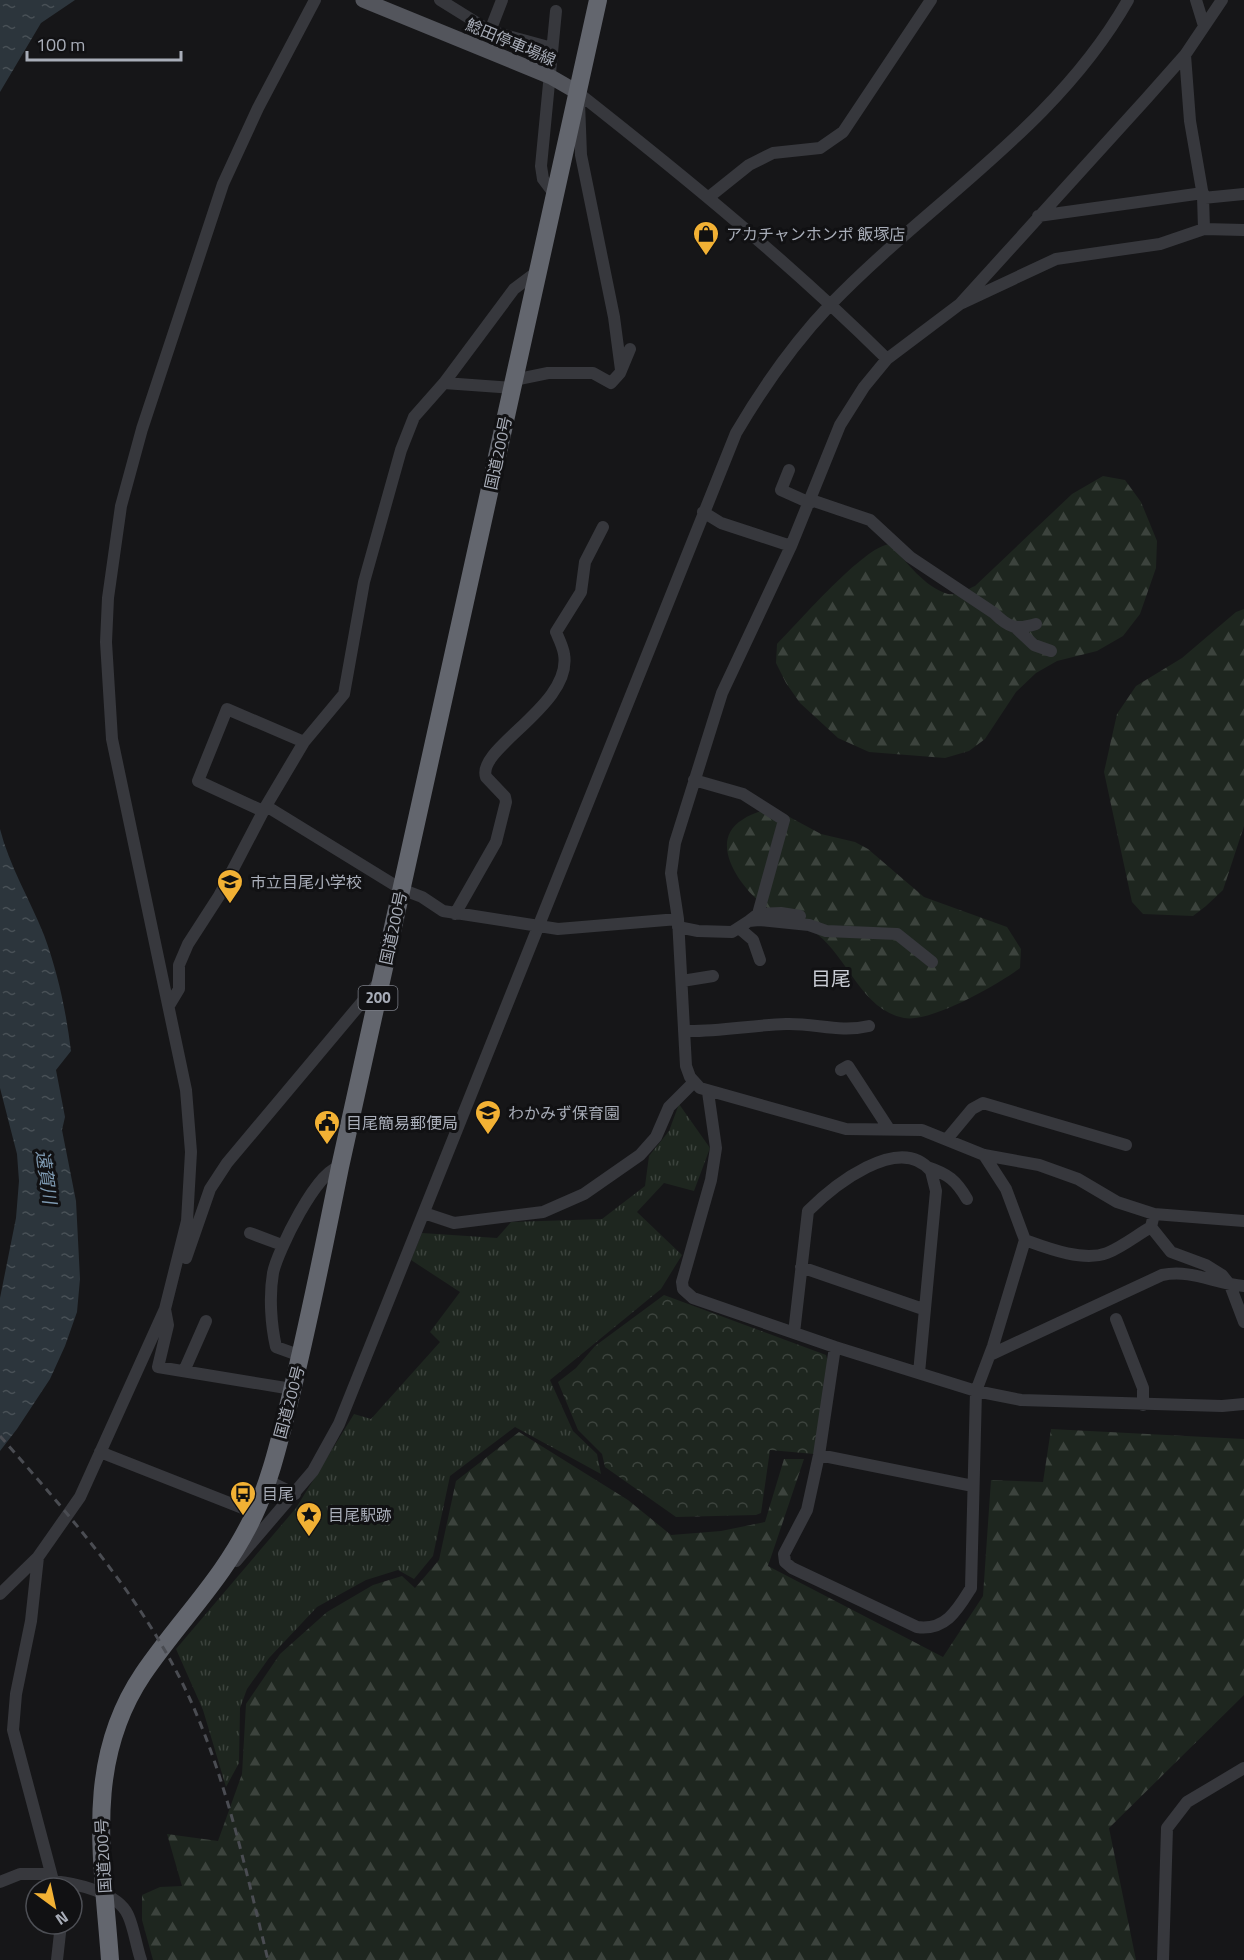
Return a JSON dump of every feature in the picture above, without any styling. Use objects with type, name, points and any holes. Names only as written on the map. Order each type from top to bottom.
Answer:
[{"type":"highway","name":"国道200号","points":[[110,1960],[100,1822],[102,1782],[109,1746],[122,1709],[144,1673],[214,1584],[255,1513],[292,1389],[598,0]]},
{"type":"main road","name":"鯰田停車場線","points":[[363,0],[551,77],[577,92]]},
{"type":"street","points":[[0,1594],[38,1557],[80,1497],[165,1309],[187,1221],[191,1152],[186,1090],[170,1004],[112,739],[106,642],[114,550],[121,506],[141,429],[223,183],[258,108],[315,0]]},
{"type":"street","points":[[440,0],[490,31],[552,48]]},
{"type":"street","points":[[490,31],[502,0]]},
{"type":"street","points":[[709,196],[749,165],[773,153],[820,148],[843,132],[931,0]]},
{"type":"street","points":[[214,1584],[313,1471],[339,1424],[723,461],[751,407],[795,345],[831,304],[1047,109],[1096,49],[1128,0]]},
{"type":"street","points":[[1196,0],[1204,26]]},
{"type":"street","points":[[1222,0],[1185,55],[960,304],[887,359],[864,387],[840,425],[791,546],[722,693],[673,853],[671,873],[678,923],[686,1066],[693,1083],[708,1092],[846,1129],[922,1130],[984,1155],[1039,1165],[1078,1179],[1153,1220],[1244,1221]]},
{"type":"street","points":[[555,195],[543,179],[541,166],[556,10]]},
{"type":"street","points":[[1185,55],[1190,121],[1203,195],[1204,229]]},
{"type":"street","points":[[577,92],[709,196],[831,304],[887,359]]},
{"type":"street","points":[[577,92],[581,113],[581,155],[614,316],[621,370]]},
{"type":"street","points":[[1038,216],[1203,195],[1244,194]]},
{"type":"street","points":[[960,304],[1056,259],[1160,244],[1204,229],[1244,230]]},
{"type":"street","points":[[170,1004],[179,989],[179,965],[182,956],[219,896],[265,808],[304,742],[344,694],[364,582],[401,450],[414,417],[444,383],[514,289],[538,271]]},
{"type":"street","points":[[444,383],[513,384],[548,373],[593,373],[611,383],[621,370],[630,349]]},
{"type":"street","points":[[789,470],[781,490],[870,520],[910,557],[994,613],[1005,625],[1017,629],[1034,645],[1051,651]]},
{"type":"street","points":[[703,512],[720,523],[791,546]]},
{"type":"street","points":[[455,914],[496,842],[506,802],[505,797],[486,777],[486,766],[489,759],[539,712],[558,683],[565,656],[556,632],[581,592],[585,562],[603,527]]},
{"type":"street","points":[[1017,629],[1036,624]]},
{"type":"street","points":[[304,742],[227,709],[198,781],[265,808],[401,889],[422,897],[443,911],[558,929],[678,923],[716,933],[732,932],[749,921],[781,913],[800,916]]},
{"type":"street","points":[[694,780],[742,794],[784,820],[749,921],[760,960]]},
{"type":"street","points":[[749,921],[809,925],[826,931],[897,934],[932,962]]},
{"type":"street","points":[[682,981],[713,976]]},
{"type":"street","points":[[173,1280],[186,1259],[210,1189],[227,1163],[383,977]]},
{"type":"street","points":[[684,1031],[706,1032],[790,1024],[850,1030],[869,1026]]},
{"type":"street","points":[[841,1070],[848,1065],[889,1129]]},
{"type":"street","points":[[424,1213],[454,1222],[543,1212],[584,1194],[640,1155],[656,1137],[669,1107],[693,1083]]},
{"type":"street","points":[[708,1092],[716,1149],[711,1180],[684,1273],[683,1290],[693,1298],[835,1347],[976,1391],[1021,1400],[1143,1405],[1244,1404]]},
{"type":"street","points":[[947,1139],[972,1109],[983,1103],[1126,1145]]},
{"type":"street","points":[[835,1347],[819,1455],[807,1510],[784,1554],[785,1562],[792,1568],[918,1627],[930,1629],[945,1622],[958,1610],[970,1588],[976,1391],[990,1354],[1025,1240],[1006,1188],[984,1155]]},
{"type":"street","points":[[794,1333],[808,1211],[856,1172],[877,1161],[907,1160],[946,1173],[956,1181],[967,1199]]},
{"type":"street","points":[[301,1356],[276,1347],[272,1333],[273,1274],[282,1245],[315,1190],[330,1171],[340,1167]]},
{"type":"street","points":[[919,1373],[923,1309],[936,1191],[934,1178],[927,1167]]},
{"type":"street","points":[[1025,1240],[1046,1248],[1092,1256],[1107,1253],[1153,1220]]},
{"type":"street","points":[[1153,1220],[1171,1252],[1206,1265],[1222,1275],[1230,1285],[1244,1322]]},
{"type":"street","points":[[250,1233],[282,1245]]},
{"type":"street","points":[[801,1267],[923,1309]]},
{"type":"street","points":[[990,1354],[1162,1275],[1178,1272],[1195,1274],[1230,1285],[1244,1286]]},
{"type":"street","points":[[165,1309],[168,1324],[158,1367],[292,1389]]},
{"type":"street","points":[[1116,1319],[1143,1388],[1143,1405]]},
{"type":"street","points":[[184,1371],[202,1324]]},
{"type":"street","points":[[100,1452],[255,1513]]},
{"type":"street","points":[[819,1455],[973,1486]]},
{"type":"street","points":[[266,1480],[295,1494]]},
{"type":"street","points":[[38,1557],[31,1621],[15,1694],[13,1730],[52,1876]]},
{"type":"street","points":[[1163,1960],[1167,1828],[1187,1802],[1244,1768]]},
{"type":"street","points":[[0,1882],[20,1874],[29,1876]]},
{"type":"street","points":[[84,1885],[105,1895],[128,1914],[141,1960]]},
{"type":"street","points":[[57,1960],[60,1936]]},
{"type":"green space","points":[[1103,476],[1125,480],[1141,502],[1157,541],[1156,568],[1140,614],[1123,636],[1097,651],[1057,661],[1036,673],[1016,692],[985,739],[969,751],[945,758],[869,752],[838,738],[800,703],[786,683],[776,663],[777,644],[864,557],[890,544],[931,586],[948,594],[959,593],[975,586],[1072,494]]},
{"type":"green space","points":[[1244,609],[1244,826],[1223,890],[1193,916],[1143,914],[1132,902],[1104,772],[1117,714],[1136,686],[1182,658],[1236,612]]},
{"type":"green space","points":[[771,807],[821,834],[855,842],[868,849],[924,897],[1007,927],[1021,949],[1020,968],[964,1001],[931,1015],[904,1018],[889,1013],[866,994],[838,956],[817,934],[767,908],[752,895],[736,874],[727,851],[732,829],[752,814]]},
{"type":"green space","points":[[679,1104],[710,1148],[694,1191],[664,1183],[637,1212],[682,1255],[661,1289],[550,1380],[573,1431],[597,1454],[601,1474],[515,1427],[450,1476],[433,1556],[414,1579],[398,1570],[366,1580],[317,1607],[269,1658],[247,1689],[240,1708],[239,1763],[226,1787],[203,1710],[176,1649],[296,1508],[354,1414],[371,1419],[440,1342],[430,1332],[460,1292],[411,1260],[422,1233],[497,1238],[511,1222],[602,1219],[645,1186],[649,1156],[669,1131]]},
{"type":"green space","points":[[664,1295],[826,1355],[828,1362],[814,1454],[770,1450],[761,1513],[676,1517],[605,1467],[602,1454],[578,1430],[558,1382],[576,1368],[595,1346]]},
{"type":"green space","points":[[1051,1429],[1244,1439],[1244,1695],[1109,1828],[1136,1960],[153,1960],[142,1920],[142,1895],[160,1887],[182,1886],[167,1834],[218,1841],[242,1774],[246,1704],[280,1654],[327,1612],[373,1585],[402,1576],[415,1588],[439,1560],[456,1481],[519,1432],[628,1500],[671,1535],[721,1531],[765,1522],[784,1459],[804,1459],[768,1566],[943,1657],[983,1596],[991,1480],[1043,1482]]},
{"type":"water","points":[[0,0],[75,0],[41,23],[0,92]]},
{"type":"water","name":"遠賀川","points":[[0,829],[9,856],[49,949],[67,1021],[71,1051],[56,1070],[65,1117],[62,1130],[76,1201],[80,1279],[77,1312],[50,1379],[0,1451],[0,1298],[16,1218],[19,1181],[17,1154],[0,1088]]},
{"type":"railway","points":[[0,1436],[115,1574],[173,1665],[190,1699],[218,1771],[230,1809],[268,1960]]},
{"type":"place","name":"アカチャンホンポ 飯塚店","points":[[706,257]]},
{"type":"place","name":"市立目尾小学校","points":[[230,905]]},
{"type":"place","name":"わかみず保育園","points":[[488,1136]]},
{"type":"place","name":"目尾簡易郵便局","points":[[327,1146]]},
{"type":"place","name":"目尾","points":[[243,1517]]},
{"type":"place","name":"目尾駅跡","points":[[309,1538]]},
{"type":"district","name":"目尾","points":[[831,979]]}]
